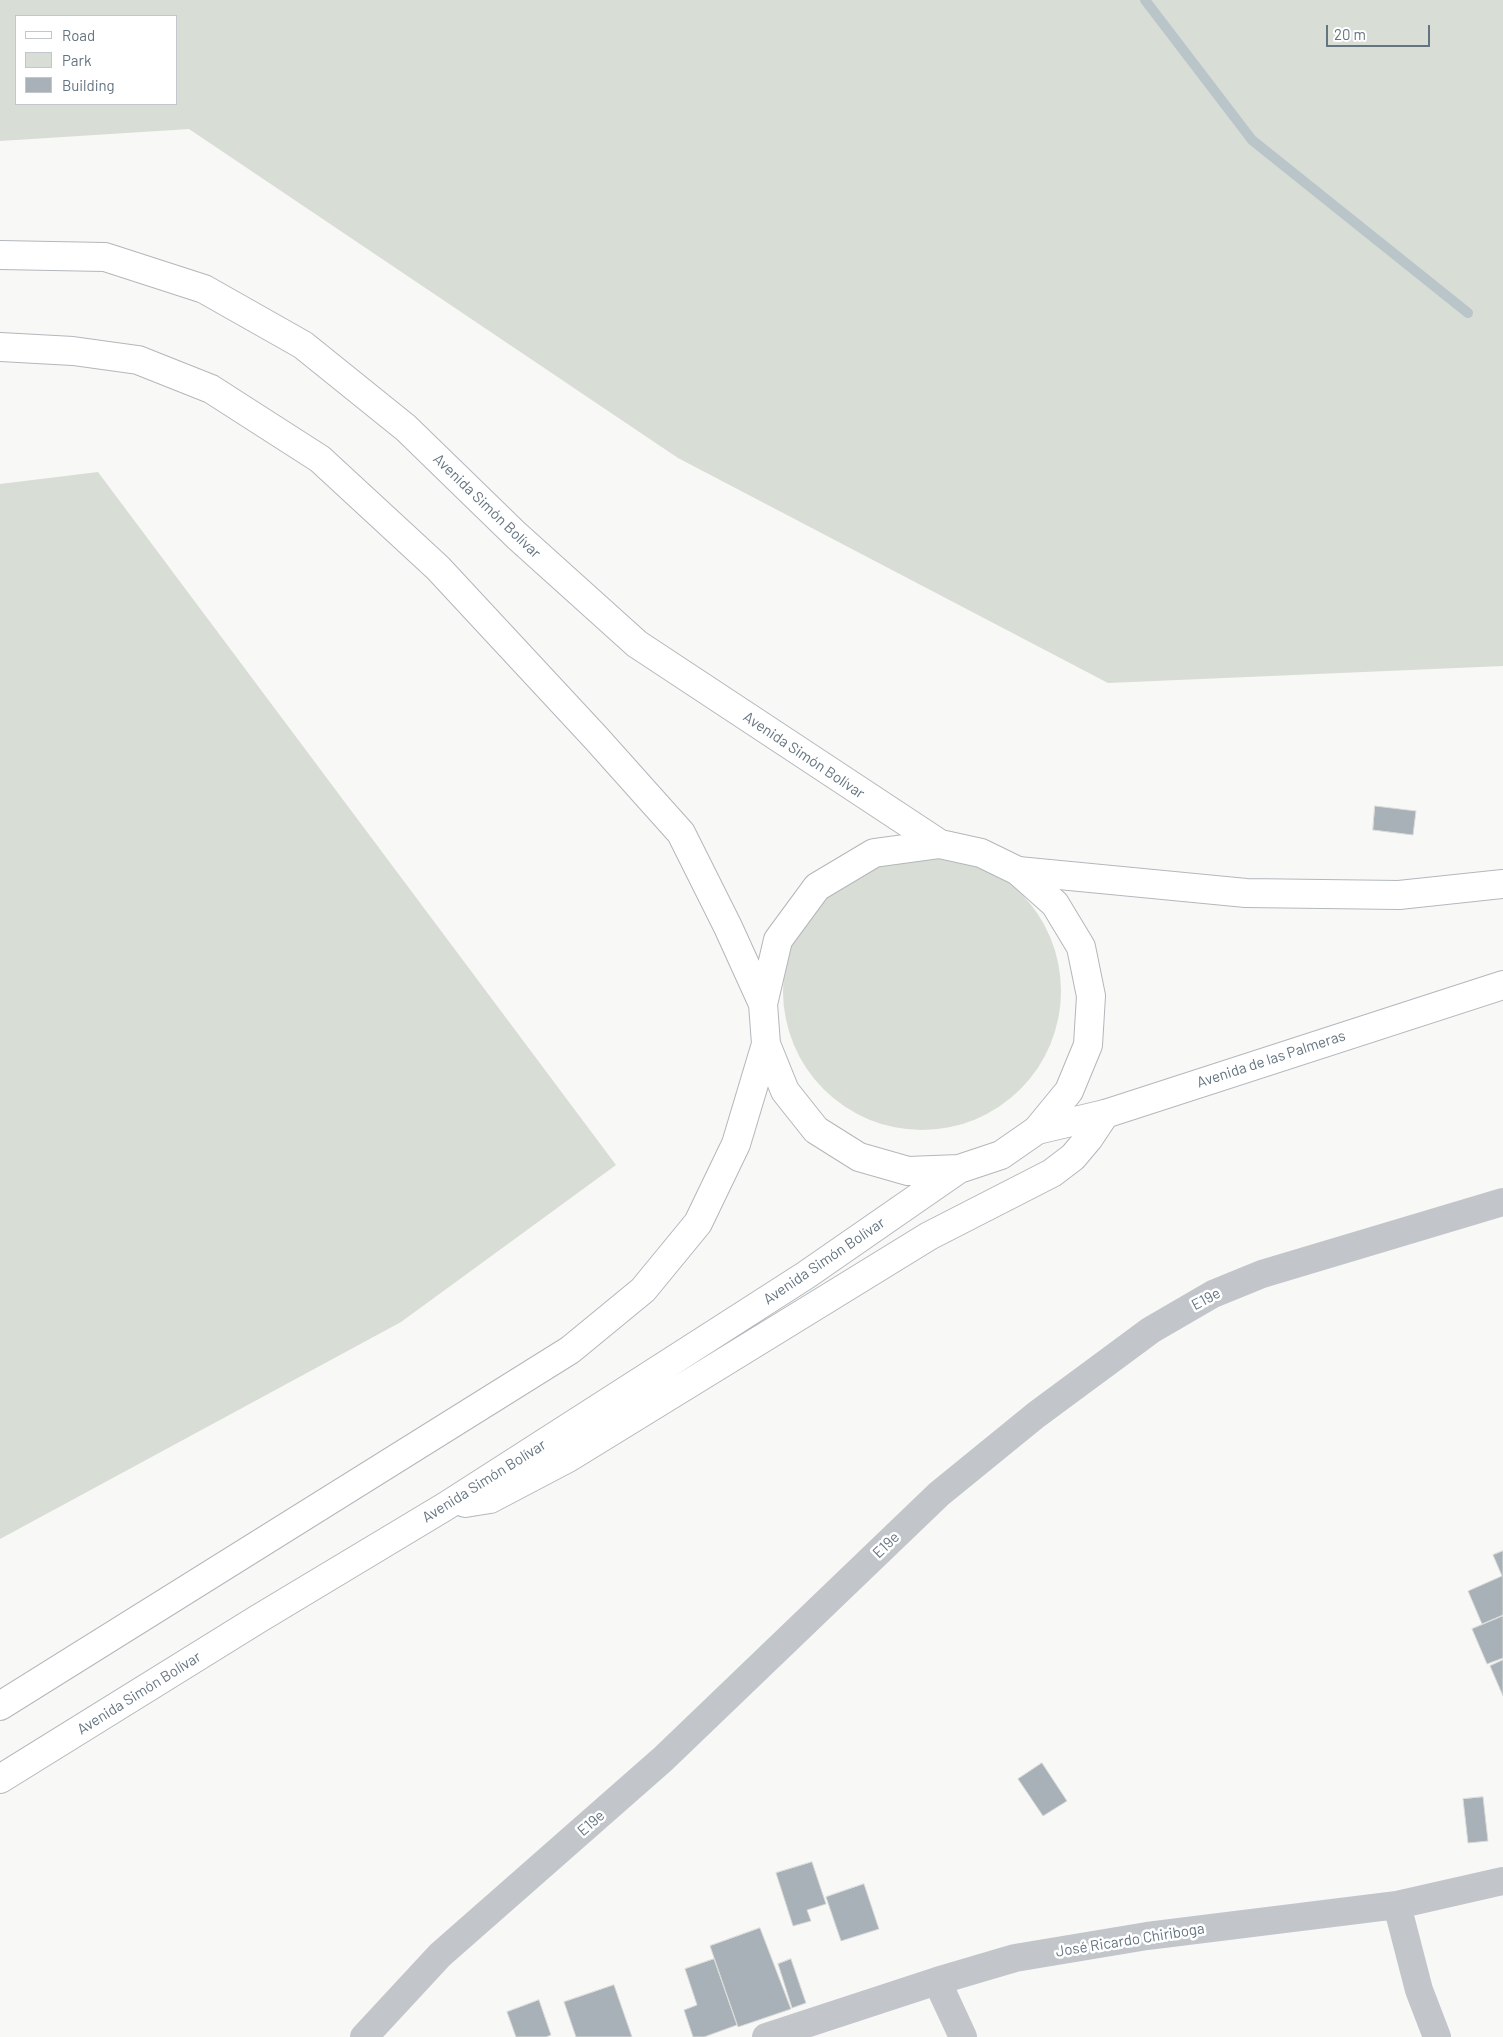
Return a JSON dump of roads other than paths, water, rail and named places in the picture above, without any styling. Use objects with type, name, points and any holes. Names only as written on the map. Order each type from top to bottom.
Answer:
[{"type":"main road","name":"Avenida Simón Bolívar","points":[[0,255],[105,258],[204,289],[303,345],[406,428],[516,535],[637,644],[940,844]]},
{"type":"main road","points":[[0,347],[73,351],[138,360],[211,389],[320,459],[438,568],[596,738],[681,833],[728,927],[763,1004]]},
{"type":"main road","points":[[940,844],[981,853],[1018,871],[1055,904],[1081,947],[1091,996],[1088,1045],[1069,1091],[1037,1130],[1001,1154],[959,1169],[908,1171],[859,1158],[816,1130],[785,1090],[766,1044],[763,1004],[778,940],[817,887],[874,853],[940,844]]},
{"type":"main road","points":[[1018,871],[1246,893],[1399,895],[1503,884]]},
{"type":"main road","name":"Avenida de las Palmeras","points":[[1037,1130],[1105,1114],[1503,985]]},
{"type":"main road","points":[[0,1706],[570,1350],[644,1290],[698,1223],[736,1144],[766,1044]]},
{"type":"main road","points":[[446,1506],[490,1499],[552,1467],[929,1236],[1052,1173],[1073,1158],[1105,1114]]},
{"type":"main road","name":"Avenida Simón Bolívar","points":[[0,1780],[250,1624],[446,1506],[806,1275],[959,1169]]},
{"type":"street","name":"E19e","points":[[364,2037],[440,1955],[663,1759],[939,1494],[1036,1415],[1151,1330],[1214,1294],[1262,1274],[1503,1202]]},
{"type":"street","name":"José Ricardo Chiriboga","points":[[766,2037],[937,1981],[1015,1958],[1148,1936],[1397,1905],[1503,1880]]},
{"type":"street","points":[[1397,1905],[1419,1990],[1437,2037]]},
{"type":"street","points":[[937,1981],[963,2037]]},
{"type":"waterway","points":[[1145,0],[1252,140],[1468,313]]}]
